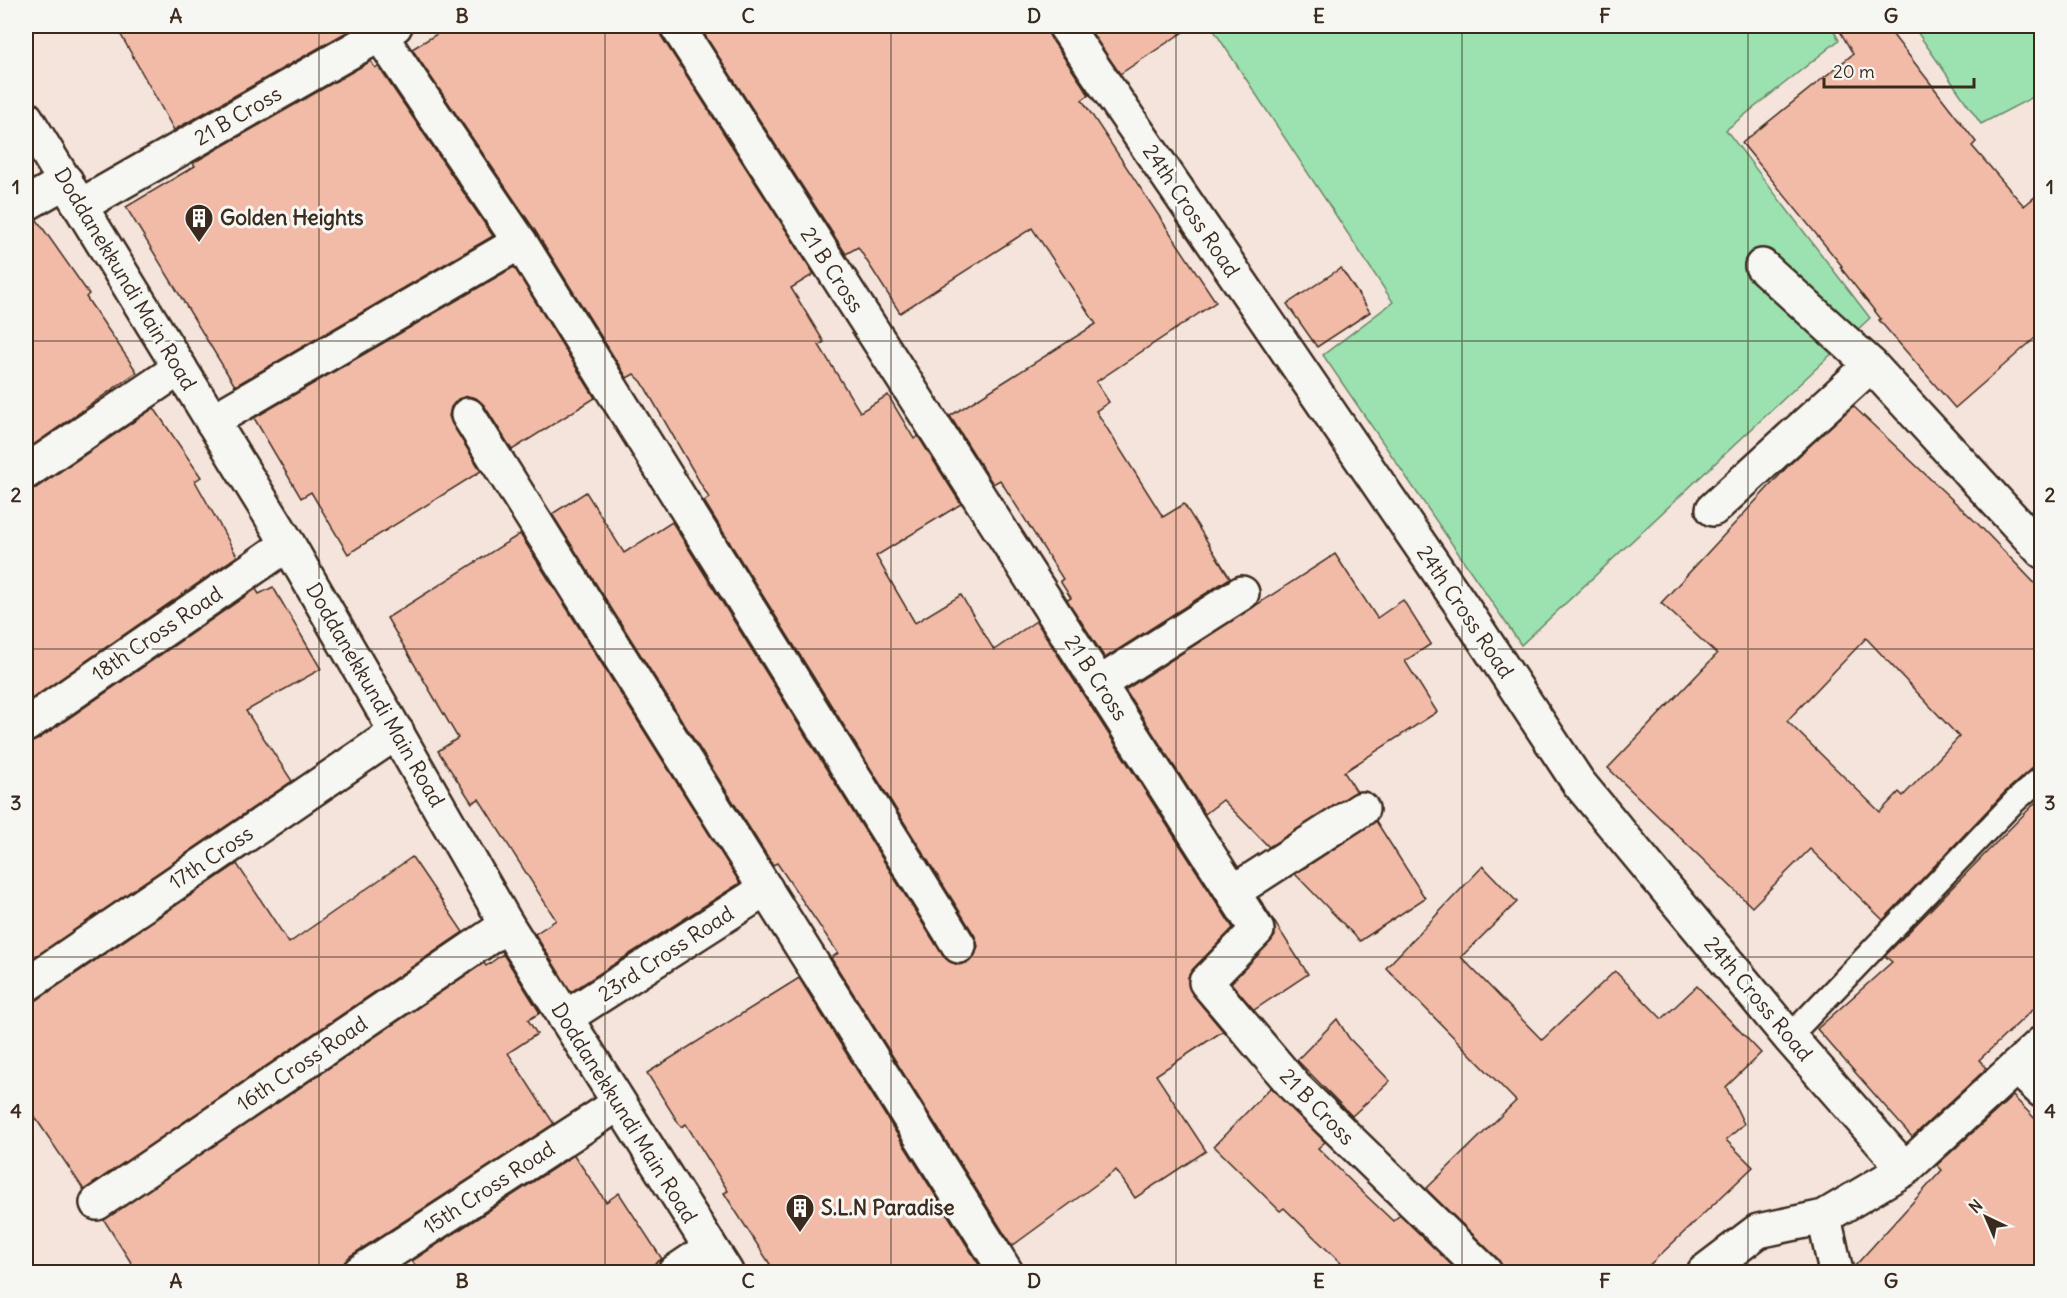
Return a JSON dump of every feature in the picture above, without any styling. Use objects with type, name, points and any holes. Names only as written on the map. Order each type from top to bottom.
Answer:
[{"type":"street","name":"21 B Cross","points":[[677,26],[1257,930],[1206,982],[1295,1087],[1485,1272]]},
{"type":"street","name":"24th Cross Road","points":[[1065,26],[1462,606],[1578,782],[1789,1037],[1905,1169]]},
{"type":"street","name":"21 B Cross","points":[[26,204],[73,193],[388,30]]},
{"type":"street","points":[[388,30],[959,946]]},
{"type":"street","name":"Doddanekkundi Main Road","points":[[26,118],[288,544],[507,925],[717,1261]]},
{"type":"street","points":[[212,421],[520,242]]},
{"type":"street","points":[[1762,266],[1871,365],[2037,538]]},
{"type":"street","points":[[1713,508],[1871,365]]},
{"type":"street","points":[[26,472],[180,368]]},
{"type":"street","points":[[468,416],[1006,1272]]},
{"type":"street","name":"18th Cross Road","points":[[26,724],[288,544]]},
{"type":"street","points":[[1099,684],[1242,593]]},
{"type":"street","name":"17th Cross","points":[[26,985],[397,732]]},
{"type":"street","points":[[1233,892],[1362,809]]},
{"type":"street","name":"23rd Cross Road","points":[[566,1018],[766,889]]},
{"type":"street","name":"16th Cross Road","points":[[97,1203],[507,925]]},
{"type":"street","points":[[1704,1272],[1758,1231],[1824,1217],[1905,1169],[2042,1042]]},
{"type":"street","points":[[2016,1067],[2042,1091]]},
{"type":"street","name":"15th Cross Road","points":[[360,1272],[618,1104]]},
{"type":"street","points":[[1824,1217],[1836,1272]]},
{"type":"street","points":[[675,1272],[717,1261]]},
{"type":"lane","points":[[1789,1037],[2014,802],[2042,777]]},
{"type":"green space","points":[[1211,26],[1831,26],[1839,40],[1726,130],[1870,318],[1521,645],[1323,355],[1393,302]]},
{"type":"green space","points":[[1913,26],[2041,26],[2041,93],[1981,124]]},
{"type":"building","points":[[116,26],[350,26],[352,29],[174,130]]},
{"type":"building","points":[[450,26],[658,26],[661,36],[814,274],[791,288],[824,342],[819,345],[860,412],[888,395],[914,439],[918,436],[961,504],[876,556],[915,623],[961,595],[994,650],[1036,621],[1233,928],[1188,977],[1192,994],[1223,1031],[1156,1075],[1206,1151],[1135,1198],[1116,1170],[1012,1246],[831,958],[838,953],[777,863],[773,865],[552,514],[586,492],[624,553],[672,522],[943,956],[959,965],[969,962],[978,946],[975,936],[704,501],[709,498],[642,382],[634,374],[627,378],[536,232],[412,49]]},
{"type":"building","points":[[699,26],[1047,26],[1050,37],[1089,95],[1082,100],[1216,302],[1096,382],[1109,402],[1096,411],[1163,517],[1184,504],[1230,578],[1105,658],[1067,600],[1071,598],[1060,581],[1063,579],[1000,480],[993,484],[950,416],[1096,324],[1032,228],[900,313],[858,247],[846,254]]},
{"type":"building","points":[[1087,26],[1192,26],[1120,74]]},
{"type":"building","points":[[1837,26],[1886,26],[1976,142],[1972,146],[2024,206],[2042,191],[2042,332],[1955,408],[1879,320],[1881,319],[1840,267],[1842,266],[1742,143],[1853,54]]},
{"type":"building","points":[[371,61],[375,68],[378,66],[493,236],[235,386],[126,207],[195,166],[193,163]]},
{"type":"building","points":[[37,220],[89,294],[86,297],[137,372],[26,450],[26,223]]},
{"type":"building","points":[[514,267],[595,398],[512,450],[484,405],[476,398],[468,396],[458,399],[451,407],[449,416],[481,471],[348,554],[311,492],[301,498],[254,418]]},
{"type":"building","points":[[1341,268],[1370,312],[1317,347],[1287,304]]},
{"type":"building","points":[[1853,406],[1978,524],[2042,591],[2042,764],[2033,767],[2004,793],[1883,920],[1810,849],[1752,907],[1608,768],[1717,654],[1661,603],[1788,466]],"holes":[[[1866,638],[1959,737],[1903,796],[1899,792],[1880,812],[1787,721]]]},
{"type":"building","points":[[154,408],[201,477],[195,481],[237,556],[26,703],[26,490],[36,488]]},
{"type":"building","points":[[520,534],[740,883],[571,992],[535,934],[556,920],[479,799],[472,803],[438,751],[458,738],[387,618]]},
{"type":"building","points":[[1335,554],[1377,618],[1403,600],[1431,644],[1405,661],[1437,712],[1344,772],[1357,792],[1269,847],[1223,800],[1205,814],[1125,690]]},
{"type":"building","points":[[273,587],[321,669],[246,711],[292,781],[26,963],[26,743],[37,740],[256,589],[259,594]]},
{"type":"building","points":[[2042,796],[2042,1001],[1979,1060],[1987,1068],[1912,1137],[1817,1029],[1892,962],[1885,956]]},
{"type":"building","points":[[1376,821],[1425,898],[1360,941],[1295,874]]},
{"type":"building","points":[[412,857],[463,932],[84,1190],[26,1104],[26,1003],[37,1000],[237,864],[289,943]]},
{"type":"building","points":[[1483,866],[1517,902],[1461,957],[1542,1040],[1615,971],[1662,1019],[1697,986],[1761,1053],[1726,1087],[1744,1124],[1726,1140],[1753,1167],[1642,1272],[1503,1272],[1498,1259],[1426,1189],[1516,1101],[1386,968]]},
{"type":"building","points":[[1259,898],[1308,974],[1254,1010],[1231,983],[1275,936],[1273,920]]},
{"type":"building","points":[[503,954],[540,1013],[528,1020],[537,1034],[508,1053],[554,1124],[350,1256],[341,1272],[137,1272],[104,1220],[484,963],[486,966]]},
{"type":"building","points":[[799,978],[981,1268],[975,1272],[775,1272],[724,1193],[728,1191],[686,1124],[681,1127],[647,1073]]},
{"type":"building","points":[[1337,1019],[1349,1038],[1390,1081],[1352,1116],[1297,1060]]},
{"type":"building","points":[[1271,1087],[1325,1142],[1318,1148],[1356,1186],[1393,1221],[1400,1215],[1459,1272],[1350,1272],[1284,1208],[1280,1211],[1214,1146]]},
{"type":"building","points":[[2013,1096],[2042,1126],[2042,1272],[1854,1272],[1854,1267],[1942,1170],[1937,1165]]},
{"type":"building","points":[[574,1155],[606,1202],[619,1193],[662,1259],[641,1272],[420,1272],[412,1261]]},
{"type":"place","name":"Golden Heights","points":[[199,244]]},
{"type":"place","name":"S.L.N Paradise","points":[[800,1234]]}]
